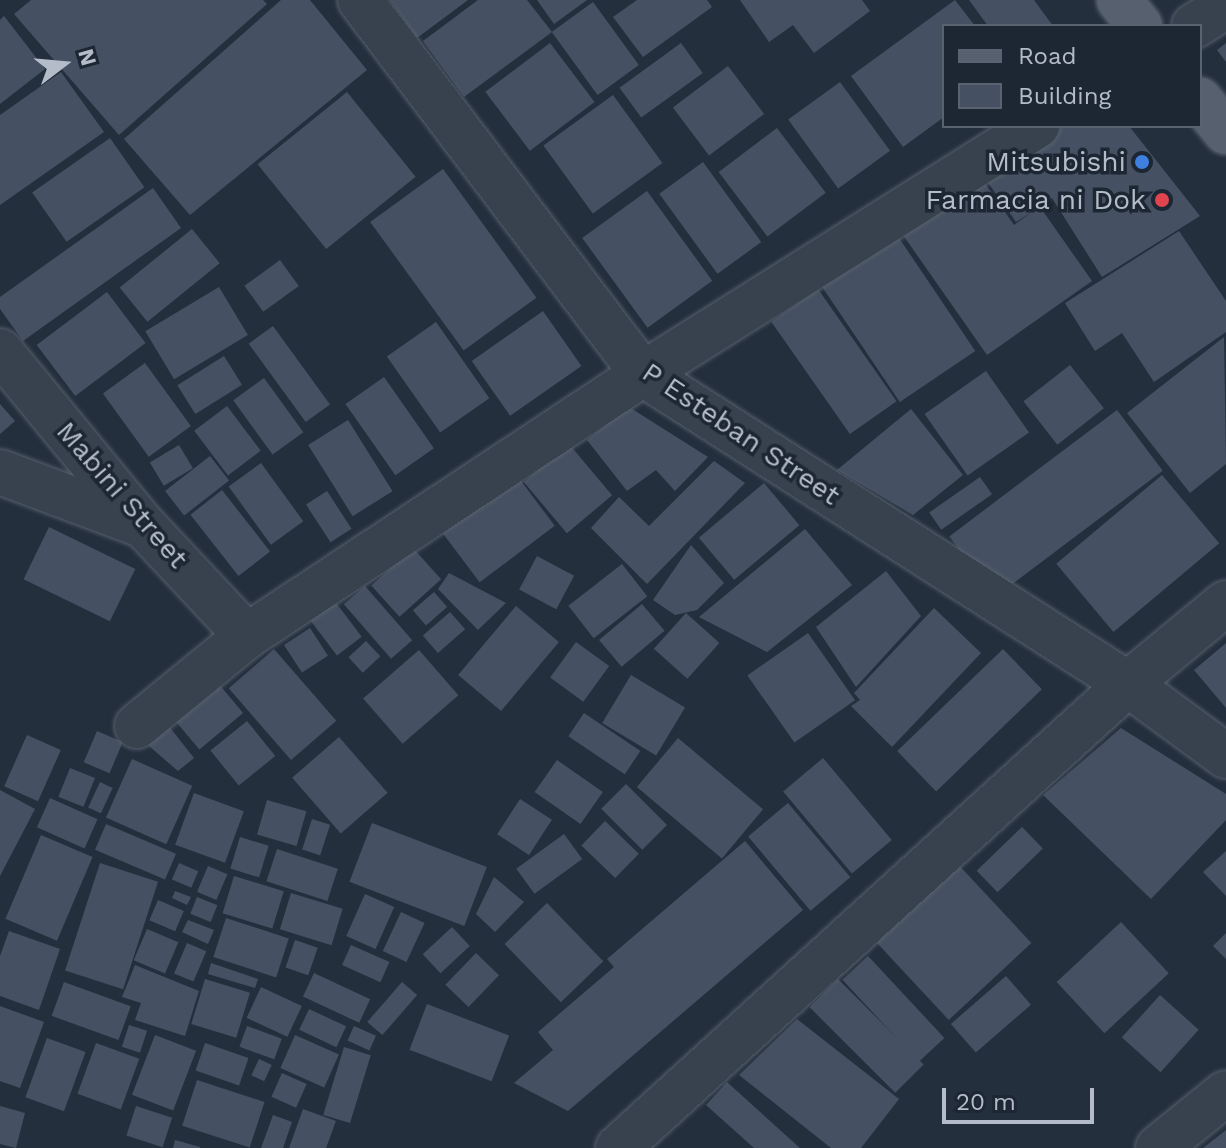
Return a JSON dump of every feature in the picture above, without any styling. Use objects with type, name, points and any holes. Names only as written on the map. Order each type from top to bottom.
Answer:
[{"type":"main road","points":[[1119,0],[1138,24]]},
{"type":"main road","points":[[1202,102],[1226,132]]},
{"type":"street","name":"P Esteban Street","points":[[360,0],[643,374],[1128,684],[1226,756]]},
{"type":"street","points":[[1197,24],[1226,6]]},
{"type":"street","points":[[137,726],[247,636],[643,374],[1034,128]]},
{"type":"street","name":"Mabini Street","points":[[0,351],[144,526],[247,636]]},
{"type":"street","points":[[0,472],[144,526]]},
{"type":"street","points":[[618,1148],[1128,684],[1226,603]]},
{"type":"street","points":[[1158,1148],[1226,1093]]},
{"type":"building","points":[[31,0],[263,0],[267,4],[119,135],[14,14]]},
{"type":"building","points":[[281,0],[310,0],[367,70],[190,215],[124,139]]},
{"type":"building","points":[[390,0],[468,0],[417,38]]},
{"type":"building","points":[[478,0],[527,0],[552,32],[464,97],[423,41]]},
{"type":"building","points":[[537,0],[587,0],[554,24]]},
{"type":"building","points":[[637,0],[707,0],[712,7],[643,57],[613,17]]},
{"type":"building","points":[[740,0],[862,0],[870,11],[814,53],[793,25],[769,42]]},
{"type":"building","points":[[955,0],[973,24],[942,24],[942,118],[903,147],[851,76]]},
{"type":"building","points":[[969,0],[1034,0],[1052,24],[987,24]]},
{"type":"building","points":[[593,2],[639,65],[598,95],[552,32]]},
{"type":"building","points":[[4,16],[45,69],[0,104],[0,20]]},
{"type":"building","points":[[550,43],[595,102],[530,151],[485,92]]},
{"type":"building","points":[[681,43],[703,73],[641,118],[620,88]]},
{"type":"building","points":[[1226,43],[1226,62],[1217,50]]},
{"type":"building","points":[[728,66],[764,114],[709,155],[673,108]]},
{"type":"building","points":[[61,72],[104,132],[0,205],[0,115]]},
{"type":"building","points":[[840,82],[890,151],[838,188],[788,120]]},
{"type":"building","points":[[347,92],[416,177],[326,249],[258,164]]},
{"type":"building","points":[[613,95],[662,163],[593,214],[543,146]]},
{"type":"building","points":[[777,128],[826,193],[767,237],[719,172]]},
{"type":"building","points":[[1060,128],[1131,128],[1200,216],[1102,277],[1052,198],[1040,207],[1092,281],[987,355],[903,235],[982,179],[1014,225],[1032,212],[1016,222],[984,177]]},
{"type":"building","points":[[110,138],[144,187],[67,242],[32,192]]},
{"type":"building","points":[[703,162],[761,242],[718,274],[659,194]]},
{"type":"building","points":[[443,169],[536,298],[464,351],[370,222]]},
{"type":"building","points":[[153,188],[181,228],[23,341],[0,309],[0,297]]},
{"type":"building","points":[[647,191],[712,281],[648,328],[582,238]]},
{"type":"building","points":[[192,229],[220,263],[147,322],[120,288]]},
{"type":"building","points":[[1179,231],[1226,301],[1226,332],[1154,382],[1122,333],[1095,351],[1065,303]]},
{"type":"building","points":[[897,235],[975,351],[900,402],[822,286]]},
{"type":"building","points":[[280,260],[299,286],[263,312],[244,286]]},
{"type":"building","points":[[219,287],[248,335],[174,379],[145,331]]},
{"type":"building","points":[[818,289],[897,401],[850,434],[771,322]]},
{"type":"building","points":[[107,292],[146,343],[75,396],[37,345]]},
{"type":"building","points":[[543,311],[581,366],[510,416],[472,361]]},
{"type":"building","points":[[436,322],[489,398],[440,433],[387,356]]},
{"type":"building","points":[[273,326],[330,404],[306,422],[249,344]]},
{"type":"building","points":[[1224,337],[1226,464],[1190,493],[1127,413]]},
{"type":"building","points":[[224,356],[242,385],[195,414],[177,385]]},
{"type":"building","points":[[145,363],[191,426],[149,457],[103,394]]},
{"type":"building","points":[[1070,365],[1104,408],[1057,445],[1024,401]]},
{"type":"building","points":[[986,371],[1029,432],[968,475],[925,414]]},
{"type":"building","points":[[384,377],[434,448],[395,475],[345,404]]},
{"type":"building","points":[[264,378],[303,432],[273,455],[233,400]]},
{"type":"building","points":[[0,404],[15,421],[0,434]]},
{"type":"building","points":[[227,406],[261,451],[228,475],[194,431]]},
{"type":"building","points":[[629,407],[708,457],[675,491],[656,470],[627,491],[587,440]]},
{"type":"building","points":[[911,409],[963,475],[913,515],[837,470]]},
{"type":"building","points":[[1117,410],[1163,471],[995,597],[949,536]]},
{"type":"building","points":[[348,420],[393,491],[353,516],[308,445]]},
{"type":"building","points":[[569,444],[612,495],[567,533],[524,482]]},
{"type":"building","points":[[179,445],[193,468],[164,486],[150,463]]},
{"type":"building","points":[[210,456],[229,480],[184,516],[165,491]]},
{"type":"building","points":[[714,461],[745,483],[647,584],[591,528],[619,497],[649,526]]},
{"type":"building","points":[[261,463],[303,521],[271,545],[229,487]]},
{"type":"building","points":[[1162,475],[1219,543],[1113,632],[1056,564]]},
{"type":"building","points":[[518,477],[555,526],[480,582],[443,534]]},
{"type":"building","points":[[980,477],[992,494],[941,530],[929,513]]},
{"type":"building","points":[[764,483],[799,525],[734,580],[699,538]]},
{"type":"building","points":[[222,490],[270,551],[239,576],[190,515]]},
{"type":"building","points":[[327,491],[352,529],[331,542],[306,505]]},
{"type":"building","points":[[49,527],[135,569],[110,621],[24,579]]},
{"type":"building","points":[[805,529],[852,585],[767,652],[699,617]]},
{"type":"building","points":[[691,545],[724,583],[697,610],[675,615],[653,600]]},
{"type":"building","points":[[413,548],[441,579],[399,617],[371,585]]},
{"type":"building","points":[[537,556],[574,576],[556,609],[519,590]]},
{"type":"building","points":[[622,564],[647,596],[594,638],[568,606]]},
{"type":"building","points":[[886,571],[921,616],[856,687],[816,627]]},
{"type":"building","points":[[449,573],[506,603],[478,630],[438,589]]},
{"type":"building","points":[[365,586],[412,640],[391,659],[344,604]]},
{"type":"building","points":[[434,592],[447,607],[426,625],[413,610]]},
{"type":"building","points":[[334,600],[362,637],[337,655],[309,619]]},
{"type":"building","points":[[642,604],[664,631],[622,667],[599,640]]},
{"type":"building","points":[[516,606],[559,642],[501,711],[458,675]]},
{"type":"building","points":[[934,608],[981,653],[892,747],[851,706],[860,700],[854,693]]},
{"type":"building","points":[[450,612],[465,629],[438,653],[423,636]]},
{"type":"building","points":[[686,613],[719,643],[687,679],[654,649]]},
{"type":"building","points":[[310,628],[328,656],[302,673],[284,645]]},
{"type":"building","points":[[808,633],[855,700],[794,743],[747,675]]},
{"type":"building","points":[[366,641],[380,656],[363,673],[348,657]]},
{"type":"building","points":[[576,642],[609,666],[583,702],[550,678]]},
{"type":"building","points":[[1226,643],[1226,708],[1194,670]]},
{"type":"building","points":[[274,649],[336,721],[291,760],[229,688]]},
{"type":"building","points":[[1003,649],[1042,689],[936,791],[897,751]]},
{"type":"building","points":[[419,650],[458,695],[403,744],[363,699]]},
{"type":"building","points":[[631,675],[685,707],[656,755],[602,723]]},
{"type":"building","points":[[218,683],[243,713],[199,750],[174,720]]},
{"type":"building","points":[[584,713],[640,751],[625,774],[568,736]]},
{"type":"building","points":[[164,720],[194,758],[178,771],[142,740]]},
{"type":"building","points":[[247,721],[275,756],[239,786],[210,751]]},
{"type":"building","points":[[1121,728],[1226,794],[1226,820],[1151,899],[1043,795]]},
{"type":"building","points":[[97,731],[123,742],[109,773],[84,762]]},
{"type":"building","points":[[27,735],[61,750],[38,801],[4,786]]},
{"type":"building","points":[[339,737],[388,793],[341,834],[292,778]]},
{"type":"building","points":[[678,738],[763,809],[722,858],[637,787]]},
{"type":"building","points":[[823,758],[892,840],[852,873],[783,791]]},
{"type":"building","points":[[132,759],[192,786],[166,844],[106,817]]},
{"type":"building","points":[[557,760],[603,792],[581,824],[535,792]]},
{"type":"building","points":[[70,768],[95,778],[83,807],[58,797]]},
{"type":"building","points":[[100,782],[113,788],[101,813],[88,807]]},
{"type":"building","points":[[626,784],[667,825],[642,850],[601,809]]},
{"type":"building","points":[[0,790],[35,809],[0,876]]},
{"type":"building","points":[[194,793],[244,811],[225,863],[175,845]]},
{"type":"building","points":[[50,798],[98,819],[84,848],[37,827]]},
{"type":"building","points":[[520,799],[552,820],[529,855],[497,834]]},
{"type":"building","points":[[267,800],[306,811],[296,846],[257,835]]},
{"type":"building","points":[[788,803],[850,877],[811,911],[748,836]]},
{"type":"building","points":[[312,819],[330,825],[320,855],[302,849]]},
{"type":"building","points":[[605,821],[639,854],[615,878],[581,845]]},
{"type":"building","points":[[372,823],[487,867],[464,926],[349,882]]},
{"type":"building","points":[[106,824],[176,854],[165,879],[95,850]]},
{"type":"building","points":[[1022,827],[1043,849],[998,892],[977,871]]},
{"type":"building","points":[[564,834],[582,859],[534,894],[516,869]]},
{"type":"building","points":[[41,835],[93,857],[57,941],[5,919]]},
{"type":"building","points":[[240,837],[269,846],[259,877],[230,869]]},
{"type":"building","points":[[745,841],[803,910],[568,1111],[514,1083],[553,1050],[538,1032],[614,967],[607,959]]},
{"type":"building","points":[[277,849],[338,869],[327,901],[266,881]]},
{"type":"building","points":[[1226,851],[1226,896],[1203,872]]},
{"type":"building","points":[[955,861],[1031,943],[949,1020],[872,938]]},
{"type":"building","points":[[100,863],[158,882],[123,989],[65,970]]},
{"type":"building","points":[[179,863],[198,871],[191,888],[172,880]]},
{"type":"building","points":[[208,866],[227,874],[216,900],[197,892]]},
{"type":"building","points":[[234,876],[284,891],[272,928],[223,913]]},
{"type":"building","points":[[494,877],[524,902],[495,932],[476,914]]},
{"type":"building","points":[[175,891],[191,897],[187,905],[172,898]]},
{"type":"building","points":[[291,893],[343,909],[332,945],[280,929]]},
{"type":"building","points":[[365,894],[394,907],[376,949],[346,936]]},
{"type":"building","points":[[197,897],[217,905],[211,922],[190,914]]},
{"type":"building","points":[[158,900],[184,911],[175,931],[149,920]]},
{"type":"building","points":[[547,903],[603,961],[561,1002],[505,944]]},
{"type":"building","points":[[401,912],[425,923],[406,962],[383,951]]},
{"type":"building","points":[[226,918],[289,938],[276,977],[213,957]]},
{"type":"building","points":[[188,920],[214,930],[208,944],[182,932]]},
{"type":"building","points":[[1121,922],[1169,973],[1104,1033],[1057,982]]},
{"type":"building","points":[[452,927],[470,946],[440,973],[423,954]]},
{"type":"building","points":[[147,929],[178,942],[165,974],[134,960]]},
{"type":"building","points":[[9,931],[60,949],[39,1010],[0,996],[0,956]]},
{"type":"building","points":[[1226,933],[1226,959],[1213,946]]},
{"type":"building","points":[[295,940],[318,948],[308,975],[286,967]]},
{"type":"building","points":[[187,943],[206,951],[193,982],[174,973]]},
{"type":"building","points":[[351,945],[389,962],[380,982],[342,965]]},
{"type":"building","points":[[476,953],[499,975],[468,1007],[445,985]]},
{"type":"building","points":[[868,956],[944,1038],[919,1062],[842,980]]},
{"type":"building","points":[[211,963],[258,979],[255,988],[208,974]]},
{"type":"building","points":[[135,965],[199,991],[185,1036],[135,1020],[141,1003],[122,997]]},
{"type":"building","points":[[314,973],[370,999],[359,1023],[303,997]]},
{"type":"building","points":[[1006,976],[1031,1005],[976,1053],[951,1024]]},
{"type":"building","points":[[205,979],[250,993],[236,1038],[191,1024]]},
{"type":"building","points":[[838,979],[924,1065],[895,1093],[810,1007]]},
{"type":"building","points":[[64,982],[131,1006],[118,1040],[52,1016]]},
{"type":"building","points":[[402,982],[417,995],[382,1035],[367,1022]]},
{"type":"building","points":[[261,987],[302,1006],[287,1037],[247,1018]]},
{"type":"building","points":[[1160,995],[1199,1030],[1161,1072],[1122,1037]]},
{"type":"building","points":[[427,1004],[509,1036],[492,1081],[409,1050]]},
{"type":"building","points":[[0,1006],[44,1022],[20,1088],[0,1081]]},
{"type":"building","points":[[309,1009],[346,1026],[336,1047],[299,1030]]},
{"type":"building","points":[[797,1019],[899,1099],[861,1148],[831,1148],[739,1075]]},
{"type":"building","points":[[129,1025],[147,1031],[140,1053],[122,1047]]},
{"type":"building","points":[[247,1026],[282,1039],[274,1059],[239,1047]]},
{"type":"building","points":[[354,1026],[376,1036],[369,1050],[347,1041]]},
{"type":"building","points":[[155,1035],[196,1051],[173,1111],[132,1095]]},
{"type":"building","points":[[295,1035],[339,1055],[324,1087],[280,1068]]},
{"type":"building","points":[[47,1038],[86,1052],[64,1111],[25,1097]]},
{"type":"building","points":[[96,1043],[139,1059],[121,1109],[78,1094]]},
{"type":"building","points":[[205,1043],[248,1058],[239,1085],[196,1070]]},
{"type":"building","points":[[344,1047],[371,1055],[350,1123],[323,1115]]},
{"type":"building","points":[[259,1059],[272,1065],[264,1081],[251,1075]]},
{"type":"building","points":[[282,1073],[307,1084],[296,1108],[271,1097]]},
{"type":"building","points":[[197,1080],[265,1102],[250,1148],[182,1126]]},
{"type":"building","points":[[727,1082],[800,1148],[754,1148],[706,1105]]},
{"type":"building","points":[[0,1106],[25,1113],[16,1148],[0,1144]]},
{"type":"building","points":[[136,1106],[172,1118],[163,1147],[126,1135]]},
{"type":"building","points":[[303,1109],[336,1121],[326,1148],[289,1148]]},
{"type":"building","points":[[273,1115],[292,1122],[283,1148],[261,1148]]},
{"type":"building","points":[[1226,1130],[1226,1148],[1203,1148]]},
{"type":"building","points":[[175,1140],[200,1147],[200,1148],[173,1148]]},
{"type":"place","name":"Mitsubishi","points":[[1142,162]]},
{"type":"place","name":"Farmacia ni Dok","points":[[1162,200]]}]
